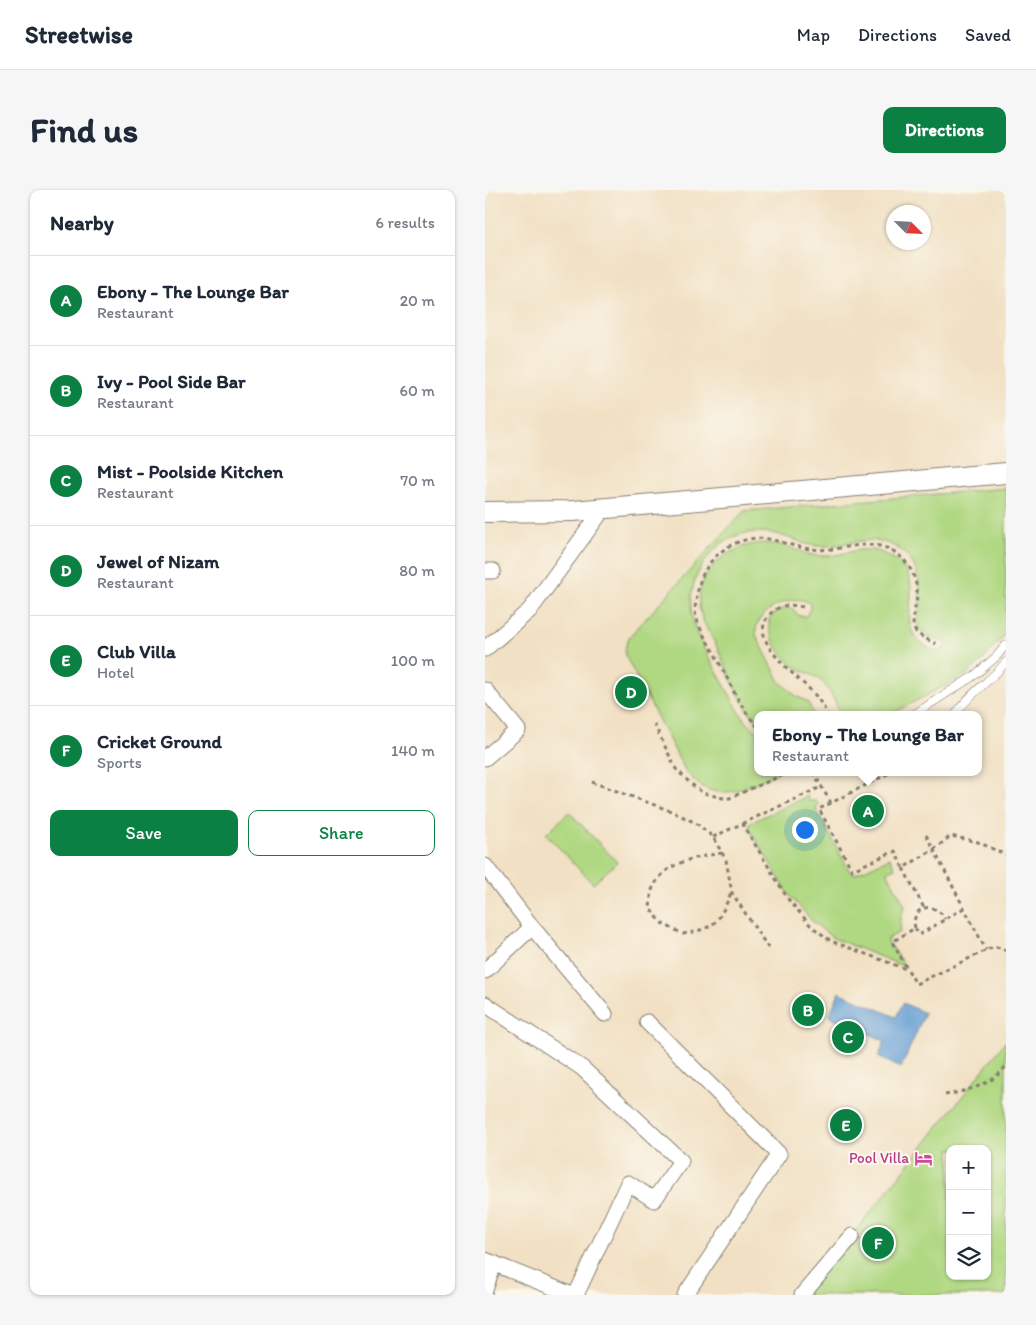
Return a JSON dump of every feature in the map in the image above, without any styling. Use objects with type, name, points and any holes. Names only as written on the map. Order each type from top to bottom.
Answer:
[{"type":"street","points":[[485,512],[573,511],[1006,473]]},
{"type":"street","points":[[485,649],[530,610],[604,508]]},
{"type":"street","points":[[485,690],[518,730],[485,758]]},
{"type":"street","points":[[485,866],[532,927],[605,1014]]},
{"type":"street","points":[[485,970],[532,927]]},
{"type":"street","points":[[485,1004],[582,1068],[681,1162],[654,1200],[628,1183],[576,1295]]},
{"type":"street","points":[[647,1022],[779,1154],[685,1295]]},
{"type":"street","points":[[803,1295],[851,1236]]},
{"type":"street","points":[[485,1290],[490,1261],[572,1295]]},
{"type":"lane","points":[[919,711],[975,675],[996,657],[1006,645]]},
{"type":"lane","points":[[958,711],[1006,662]]},
{"type":"path","points":[[754,723],[747,716],[734,693],[704,635],[695,610],[697,590],[702,574],[715,555],[731,544],[749,539],[765,538],[809,549],[827,550],[866,544],[891,550],[911,567],[915,579],[917,595],[913,625],[916,631],[936,644]]},
{"type":"path","points":[[803,607],[792,604],[778,608],[770,614],[764,624],[765,636],[771,650],[781,663],[815,696],[825,711]]},
{"type":"path","points":[[654,724],[676,769],[690,784],[703,793],[727,799],[780,776]]},
{"type":"path","points":[[815,776],[831,803]]},
{"type":"path","points":[[883,776],[819,809],[852,870],[895,851],[924,908]]},
{"type":"path","points":[[592,782],[671,811],[696,823],[713,837],[726,860],[732,892],[769,949]]},
{"type":"path","points":[[713,837],[821,787]]},
{"type":"path","points":[[742,823],[788,899],[811,926],[831,941],[907,969]]},
{"type":"path","points":[[926,835],[986,950]]},
{"type":"path","points":[[903,868],[933,850],[951,836],[978,842],[1006,855]]},
{"type":"path","points":[[722,853],[678,863],[664,873],[654,885],[650,909],[663,924],[683,934],[690,933],[712,926],[723,913],[732,892]]},
{"type":"path","points":[[945,919],[937,909],[924,908],[919,911],[914,919],[915,928],[919,935],[964,908]]},
{"type":"path","points":[[915,928],[892,942],[916,984],[993,946],[1006,951]]},
{"type":"path","points":[[945,1095],[969,1090],[999,1075],[1006,1066]]},
{"type":"green space","points":[[1006,488],[1006,633],[983,660],[967,674],[897,711],[839,711],[833,697],[821,681],[794,666],[776,646],[769,626],[769,619],[777,612],[788,608],[791,608],[799,616],[806,616],[810,609],[810,604],[805,601],[791,600],[783,602],[764,614],[758,623],[756,635],[780,682],[796,696],[808,702],[812,711],[754,711],[754,717],[736,691],[704,622],[699,604],[700,590],[705,577],[713,566],[723,557],[748,545],[761,543],[775,544],[822,556],[871,550],[894,558],[908,574],[911,585],[909,618],[911,628],[916,637],[931,650],[942,650],[945,646],[943,642],[925,634],[919,628],[920,593],[917,574],[909,559],[894,546],[884,542],[866,541],[814,546],[778,534],[761,532],[738,535],[728,539],[710,554],[703,563],[691,596],[692,617],[704,648],[742,716],[754,729],[754,776],[770,776],[741,789],[729,792],[707,789],[696,782],[685,770],[625,655],[626,647],[630,636],[744,511]]},
{"type":"green space","points":[[807,796],[810,802],[816,800],[818,804],[817,811],[850,872],[855,874],[890,858],[895,868],[887,872],[905,906],[901,916],[900,932],[887,941],[903,966],[833,938],[813,922],[790,896],[749,829],[750,823]]},
{"type":"green space","points":[[569,812],[617,862],[593,884],[546,834]]},
{"type":"green space","points":[[1006,1041],[1006,1295],[803,1295],[872,1211]]},
{"type":"water","points":[[839,992],[896,1017],[903,1003],[925,1013],[901,1068],[878,1057],[885,1041],[829,1016]]},
{"type":"place","name":"Jewel of Nizam","points":[[631,692]]},
{"type":"place","name":"Ebony - The Lounge Bar","points":[[868,811]]},
{"type":"place","name":"Ivy - Pool Side Bar","points":[[808,1010]]},
{"type":"place","name":"Mist - Poolside Kitchen","points":[[848,1037]]},
{"type":"place","name":"Club Villa","points":[[846,1125]]},
{"type":"place","name":"Pool Villa","points":[[923,1158]]},
{"type":"place","name":"Cricket Ground","points":[[878,1243]]}]
